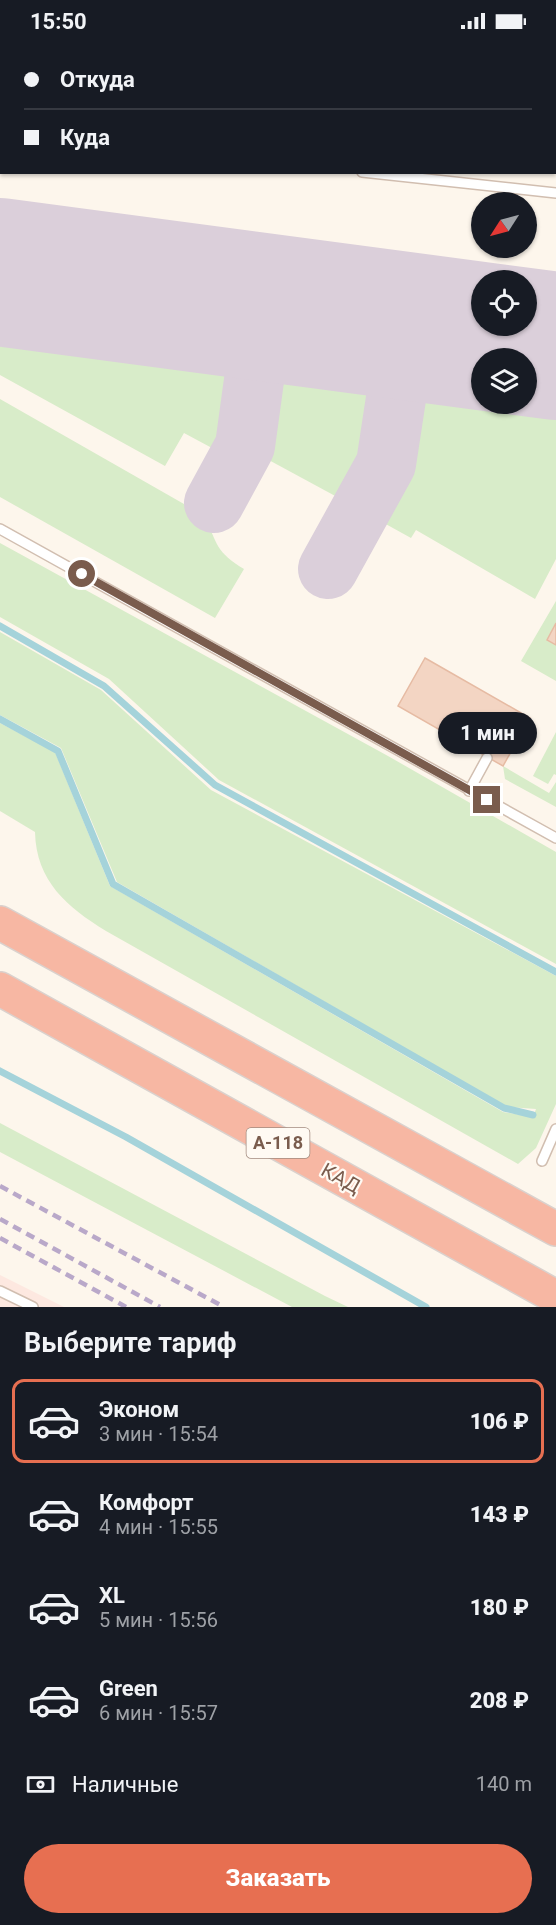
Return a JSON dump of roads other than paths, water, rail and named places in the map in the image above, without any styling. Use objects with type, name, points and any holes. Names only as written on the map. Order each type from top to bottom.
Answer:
[{"type":"highway","points":[[0,923],[556,1229]]},
{"type":"highway","name":"КАД","points":[[0,989],[556,1297]]},
{"type":"lane","points":[[380,174],[556,193]]},
{"type":"lane","points":[[0,529],[556,838]]},
{"type":"lane","points":[[470,790],[487,758]]},
{"type":"lane","points":[[542,1161],[556,1129]]},
{"type":"lane","points":[[0,1291],[33,1307]]},
{"type":"waterway","points":[[0,626],[104,686],[215,785],[556,972]]},
{"type":"waterway","points":[[0,719],[58,751],[113,884],[504,1108],[533,1115]]},
{"type":"waterway","points":[[0,1071],[126,1137],[426,1307]]},
{"type":"railway","points":[[0,1186],[224,1307]]},
{"type":"railway","points":[[0,1219],[160,1307]]},
{"type":"railway","points":[[0,1238],[126,1307]]}]
